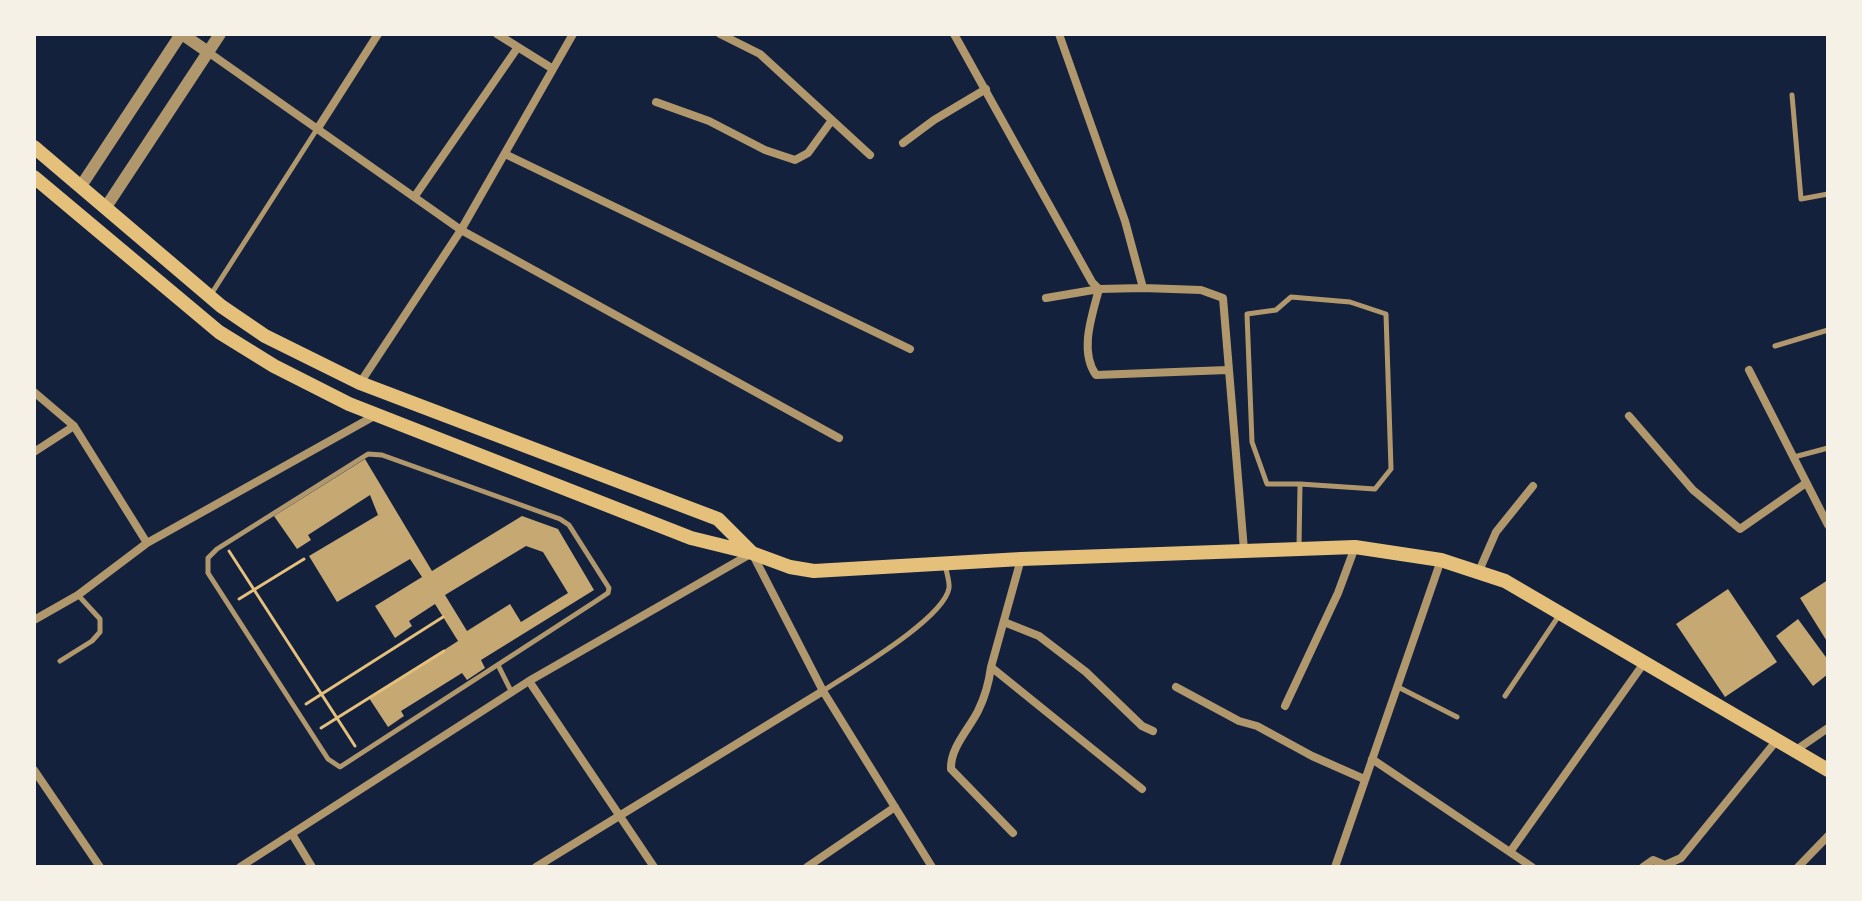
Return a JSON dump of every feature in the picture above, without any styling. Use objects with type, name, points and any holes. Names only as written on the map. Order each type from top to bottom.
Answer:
[{"type":"main road","points":[[34,147],[210,297],[265,336],[360,383],[718,519],[752,553]]},
{"type":"main road","points":[[34,177],[219,332],[274,366],[349,404],[691,538],[814,571],[1021,559],[1355,547],[1441,560],[1505,581],[1828,770]]},
{"type":"main road","points":[[67,205],[81,186]]},
{"type":"main road","points":[[92,227],[106,207]]},
{"type":"main road","points":[[349,404],[360,383]]},
{"type":"street","points":[[81,186],[182,34],[461,230],[839,438]]},
{"type":"street","points":[[106,207],[220,34]]},
{"type":"street","points":[[318,128],[378,34]]},
{"type":"street","points":[[497,34],[553,69]]},
{"type":"street","points":[[360,383],[461,230],[573,34]]},
{"type":"street","points":[[720,34],[760,54],[870,155]]},
{"type":"street","points":[[954,34],[1092,282],[1099,289]]},
{"type":"street","points":[[1059,34],[1125,221],[1143,288]]},
{"type":"street","points":[[415,196],[518,47]]},
{"type":"street","points":[[903,143],[986,89]]},
{"type":"street","points":[[656,102],[709,121],[765,150],[795,160],[808,153],[832,120]]},
{"type":"street","points":[[505,154],[910,349]]},
{"type":"street","points":[[1046,298],[1099,289],[1143,288],[1201,290],[1223,298],[1244,550]]},
{"type":"street","points":[[1099,289],[1089,325],[1088,364],[1096,375],[1227,370]]},
{"type":"street","points":[[1749,370],[1828,525]]},
{"type":"street","points":[[34,392],[74,426],[147,543]]},
{"type":"street","points":[[34,620],[78,595],[147,543],[376,415]]},
{"type":"street","points":[[1629,416],[1693,490],[1740,529],[1806,483]]},
{"type":"street","points":[[34,452],[74,426]]},
{"type":"street","points":[[1479,571],[1496,532],[1533,486]]},
{"type":"street","points":[[1285,706],[1338,593],[1355,547]]},
{"type":"street","points":[[240,867],[529,681],[752,553],[823,691],[932,867]]},
{"type":"street","points":[[1013,833],[951,769],[952,755],[979,708],[989,683],[1021,559]]},
{"type":"street","points":[[1335,867],[1441,560]]},
{"type":"street","points":[[1004,622],[1039,636],[1086,672],[1142,726],[1153,731]]},
{"type":"street","points":[[1510,852],[1644,663]]},
{"type":"street","points":[[991,667],[1142,789]]},
{"type":"street","points":[[529,681],[654,867]]},
{"type":"street","points":[[1176,687],[1239,721],[1251,723],[1312,756],[1364,779]]},
{"type":"street","points":[[536,867],[823,691]]},
{"type":"street","points":[[1796,750],[1828,728]]},
{"type":"street","points":[[1643,867],[1653,860],[1665,865],[1681,858],[1777,740]]},
{"type":"street","points":[[1372,759],[1532,867]]},
{"type":"street","points":[[34,770],[100,867]]},
{"type":"street","points":[[807,867],[895,807]]},
{"type":"street","points":[[292,834],[312,867]]},
{"type":"street","points":[[1798,867],[1828,836]]},
{"type":"lane","points":[[1792,95],[1801,199],[1828,194]]},
{"type":"lane","points":[[210,297],[318,128]]},
{"type":"lane","points":[[1291,297],[1350,302],[1386,314],[1391,469],[1375,489],[1300,484],[1267,484],[1252,442],[1247,314],[1276,310],[1291,297]]},
{"type":"lane","points":[[1775,346],[1828,330]]},
{"type":"lane","points":[[1794,457],[1828,448]]},
{"type":"lane","points":[[368,454],[382,455],[560,519],[569,525],[609,588],[608,593],[340,767],[335,766],[311,734],[228,605],[208,573],[208,558],[225,544],[368,454]]},
{"type":"lane","points":[[1299,548],[1300,484]]},
{"type":"lane","points":[[823,691],[923,623],[938,609],[949,588],[945,563]]},
{"type":"lane","points":[[60,661],[92,641],[100,632],[100,619],[78,595]]},
{"type":"lane","points":[[1505,696],[1560,614]]},
{"type":"lane","points":[[498,665],[512,693]]},
{"type":"lane","points":[[1397,687],[1457,717]]},
{"type":"path","points":[[225,544],[360,755]]},
{"type":"path","points":[[228,605],[304,559]]},
{"type":"path","points":[[296,710],[443,617]]},
{"type":"path","points":[[311,734],[444,651]]},
{"type":"building","points":[[365,459],[432,571],[522,516],[558,529],[594,590],[481,660],[485,668],[467,680],[462,673],[401,711],[404,716],[388,727],[369,698],[458,641],[435,604],[409,621],[412,626],[395,638],[375,606],[422,577],[410,559],[337,602],[309,556],[378,515],[370,495],[308,535],[311,540],[297,549],[274,516]],"holes":[[[526,546],[543,552],[568,593],[521,622],[510,604],[467,631],[445,595]]]},
{"type":"building","points":[[1828,580],[1828,643],[1800,598]]},
{"type":"building","points":[[1728,589],[1777,662],[1725,697],[1676,624]]},
{"type":"building","points":[[1798,619],[1828,660],[1828,674],[1813,686],[1776,636]]}]
